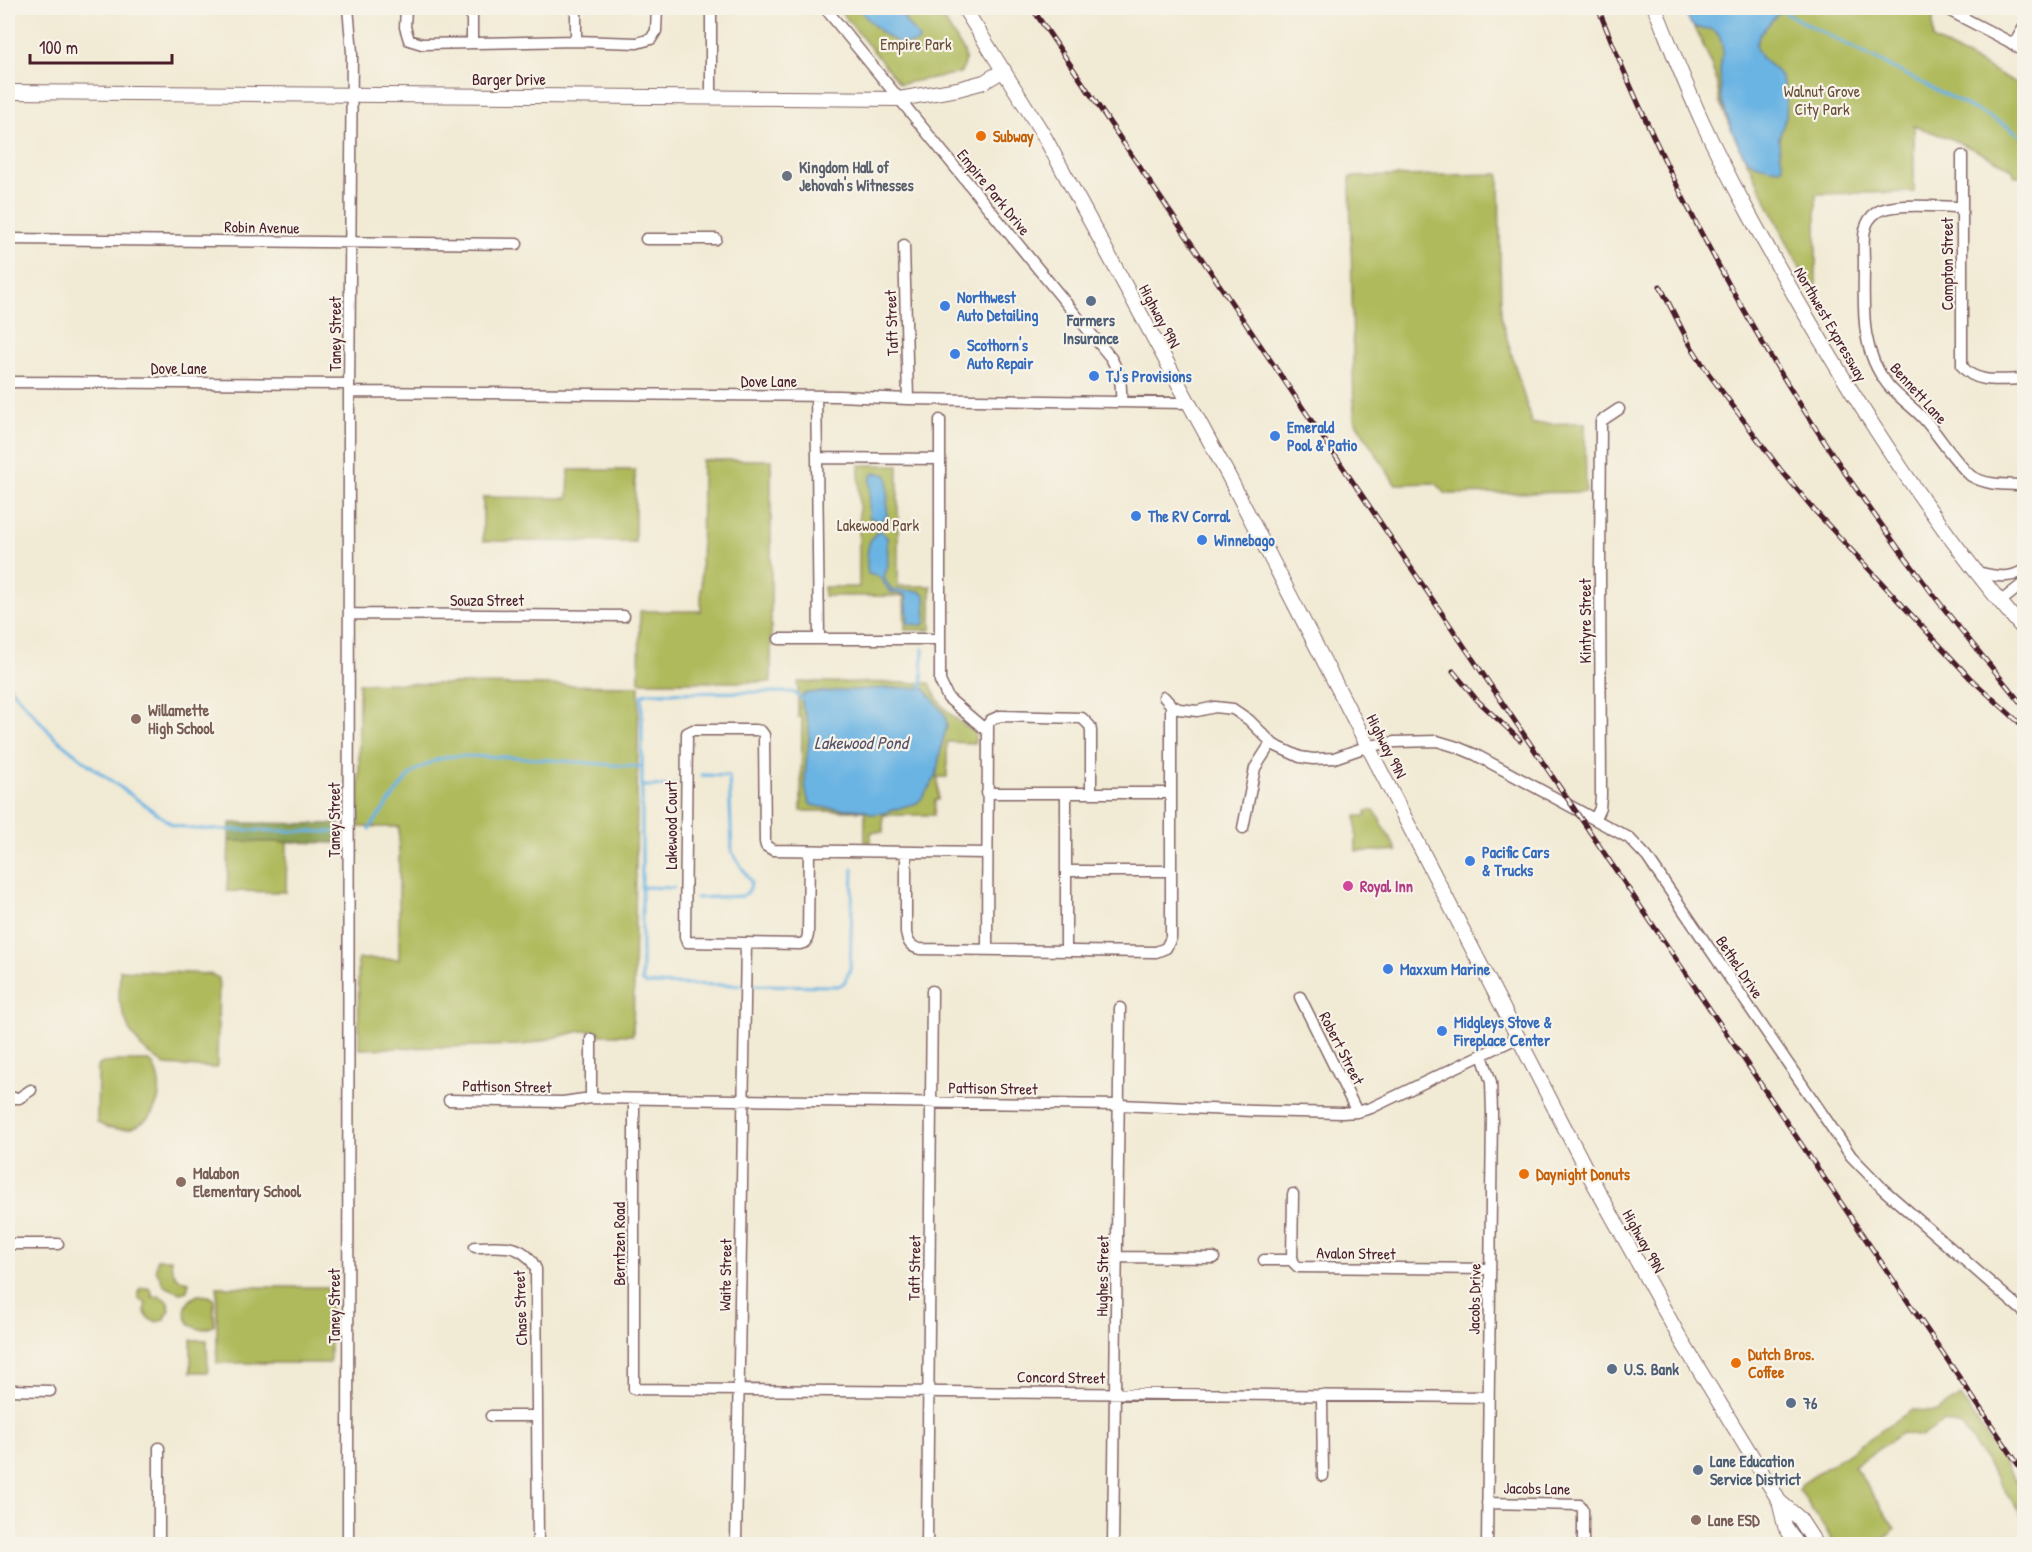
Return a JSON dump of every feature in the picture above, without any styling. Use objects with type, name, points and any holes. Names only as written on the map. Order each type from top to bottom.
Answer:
[{"type":"main road","name":"Highway 99N","points":[[964,8],[1043,134],[1233,485],[1587,1171],[1646,1278],[1727,1418],[1779,1501],[1799,1518],[1816,1545]]},
{"type":"main road","name":"Northwest Expressway","points":[[1655,8],[1702,121],[1762,238],[1832,359],[1881,439],[1977,572],[2025,630]]},
{"type":"main road","name":"Barger Drive","points":[[8,92],[899,99],[984,82],[1004,69]]},
{"type":"main road","name":"Highway 99N","points":[[1779,1501],[1785,1526],[1797,1545]]},
{"type":"street","name":"Taney Street","points":[[348,8],[352,52],[349,388],[348,1545]]},
{"type":"street","points":[[406,8],[406,34],[410,40],[422,44],[576,41],[638,43],[651,39],[656,31],[657,8]]},
{"type":"street","points":[[472,8],[472,42]]},
{"type":"street","points":[[576,8],[576,41]]},
{"type":"street","points":[[711,8],[711,96]]},
{"type":"street","name":"Empire Park Drive","points":[[825,8],[1111,358],[1122,384],[1121,402]]},
{"type":"street","points":[[1948,8],[2025,52]]},
{"type":"street","points":[[2014,45],[2025,27]]},
{"type":"street","name":"Compton Street","points":[[1962,156],[1962,366],[1966,372],[1976,378],[2025,379]]},
{"type":"street","name":"Bennett Lane","points":[[1962,207],[1893,207],[1881,210],[1868,220],[1864,238],[1864,328],[1868,348],[1876,368],[1888,385],[1922,416],[1971,476],[1986,483],[2025,484]]},
{"type":"street","name":"Robin Avenue","points":[[8,239],[517,244]]},
{"type":"street","points":[[646,239],[716,239]]},
{"type":"street","name":"Taft Street","points":[[904,245],[908,399]]},
{"type":"street","name":"Dove Lane","points":[[8,382],[1188,403]]},
{"type":"street","points":[[816,396],[819,639]]},
{"type":"street","name":"Kintyre Street","points":[[1595,819],[1600,808],[1601,796],[1601,421],[1619,409]]},
{"type":"street","points":[[940,420],[938,673],[942,688],[948,698],[987,731]]},
{"type":"street","points":[[817,458],[939,459]]},
{"type":"street","points":[[1977,572],[2002,577],[2016,575],[2025,570]]},
{"type":"street","points":[[2000,602],[2025,583]]},
{"type":"street","name":"Souza Street","points":[[350,614],[624,616]]},
{"type":"street","points":[[779,639],[939,639]]},
{"type":"street","points":[[906,853],[906,933],[910,944],[920,949],[1156,952],[1166,948],[1171,938],[1171,793],[1168,701],[1188,711],[1215,707],[1233,709],[1249,720],[1271,742],[1300,757],[1334,758],[1369,747]]},
{"type":"street","points":[[987,950],[987,731],[991,720],[1000,716],[1082,718],[1090,726],[1091,731],[1091,793]]},
{"type":"street","name":"Lakewood Court","points":[[809,852],[807,939],[800,944],[691,943],[686,940],[687,733],[693,730],[761,731],[765,740],[766,846],[778,851],[986,853]]},
{"type":"street","name":"Bethel Drive","points":[[1369,747],[1395,742],[1437,741],[1457,747],[1629,838],[1647,857],[1851,1156],[1884,1191],[2025,1312]]},
{"type":"street","points":[[1243,828],[1255,768],[1271,742]]},
{"type":"street","points":[[987,793],[1171,793]]},
{"type":"street","points":[[1066,793],[1066,951]]},
{"type":"street","points":[[1066,871],[1171,872]]},
{"type":"street","name":"Waite Street","points":[[736,1545],[746,943]]},
{"type":"street","name":"Taft Street","points":[[927,1545],[932,991]]},
{"type":"street","name":"Robert Street","points":[[1300,997],[1357,1112]]},
{"type":"street","name":"Hughes Street","points":[[1113,1545],[1120,1008]]},
{"type":"street","name":"Pattison Street","points":[[449,1100],[563,1102],[591,1098],[932,1102],[1357,1112],[1371,1108],[1519,1037]]},
{"type":"street","points":[[591,1039],[591,1098]]},
{"type":"street","name":"Jacobs Drive","points":[[1482,1055],[1491,1084],[1487,1545]]},
{"type":"street","points":[[8,1098],[19,1098],[31,1090]]},
{"type":"street","name":"Berntzen Road","points":[[634,1099],[634,1389]]},
{"type":"street","name":"Avalon Street","points":[[1293,1194],[1293,1260],[1295,1266],[1490,1269]]},
{"type":"street","points":[[8,1244],[58,1244]]},
{"type":"street","name":"Chase Street","points":[[476,1246],[520,1249],[532,1260],[536,1269],[538,1545]]},
{"type":"street","points":[[1117,1257],[1214,1258]]},
{"type":"street","points":[[1264,1260],[1293,1260]]},
{"type":"street","name":"Concord Street","points":[[634,1389],[1488,1397]]},
{"type":"street","points":[[8,1390],[50,1391]]},
{"type":"street","points":[[1322,1395],[1323,1476]]},
{"type":"street","points":[[490,1416],[537,1416]]},
{"type":"street","points":[[159,1448],[159,1545]]},
{"type":"street","name":"Jacobs Lane","points":[[1487,1503],[1580,1505],[1583,1508],[1583,1545]]},
{"type":"green space","name":"Empire Park","points":[[838,8],[937,8],[964,52],[963,68],[960,73],[900,84]]},
{"type":"green space","name":"Walnut Grove City Park","points":[[1686,8],[1941,8],[1933,15],[1933,39],[2022,86],[2024,177],[2015,177],[2012,169],[1952,139],[1914,126],[1914,192],[1816,194],[1816,301],[1720,103],[1716,79],[1709,58]]},
{"type":"green space","points":[[1499,174],[1501,318],[1532,424],[1585,423],[1586,492],[1446,494],[1436,483],[1395,484],[1354,419],[1350,177]]},
{"type":"green space","points":[[702,460],[771,460],[771,682],[639,682],[640,611],[701,611]]},
{"type":"green space","name":"Lakewood Park","points":[[859,465],[898,465],[898,586],[931,586],[931,630],[905,630],[904,596],[824,596],[824,587],[859,587]]},
{"type":"green space","points":[[569,470],[635,470],[635,542],[483,541],[483,497],[568,498]]},
{"type":"green space","name":"Lakewood Pond","points":[[798,682],[930,683],[943,706],[975,733],[975,743],[947,742],[947,777],[938,777],[938,800],[935,800],[934,815],[883,815],[883,832],[871,832],[871,843],[865,843],[865,811],[801,811],[802,717],[798,717]]},
{"type":"green space","points":[[359,683],[639,686],[633,1035],[599,1035],[599,1031],[581,1031],[524,1045],[359,1049],[358,959],[399,959],[399,827],[359,827]]},
{"type":"green space","points":[[1366,811],[1375,811],[1397,851],[1356,851],[1356,816],[1366,816]]},
{"type":"green space","points":[[230,823],[339,824],[339,843],[229,841]]},
{"type":"green space","points":[[229,841],[287,842],[286,892],[227,891]]},
{"type":"green space","points":[[120,970],[210,974],[219,978],[217,1068],[165,1065],[142,1048],[129,1030],[119,1000]]},
{"type":"green space","points":[[116,1061],[150,1061],[159,1083],[156,1106],[142,1123],[132,1128],[113,1128],[97,1122],[98,1066]]},
{"type":"green space","points":[[157,1259],[171,1259],[175,1275],[189,1282],[187,1291],[180,1293],[164,1286],[156,1269]]},
{"type":"green space","points":[[217,1287],[326,1287],[330,1293],[330,1363],[217,1363]]},
{"type":"green space","points":[[141,1288],[149,1288],[152,1297],[160,1296],[168,1302],[170,1310],[164,1320],[155,1321],[148,1318],[145,1311],[146,1302],[141,1301],[138,1297]]},
{"type":"green space","points":[[198,1295],[214,1299],[214,1325],[205,1329],[192,1325],[185,1314],[190,1300]]},
{"type":"green space","points":[[191,1340],[207,1340],[208,1372],[191,1372]]},
{"type":"green space","points":[[1960,1396],[2024,1493],[2024,1519],[1962,1426],[1943,1422],[1921,1437],[1902,1433],[1854,1466],[1895,1529],[1882,1539],[1885,1544],[1835,1544],[1799,1490],[1802,1484],[1912,1410],[1938,1411]]},
{"type":"water","points":[[858,8],[899,8],[919,40],[916,43],[907,44],[891,39],[876,28]]},
{"type":"water","points":[[1684,8],[1783,8],[1760,34],[1756,46],[1761,57],[1781,77],[1784,87],[1786,111],[1779,136],[1783,167],[1779,169],[1759,165],[1744,156],[1722,100],[1721,41],[1715,31],[1694,27]]},
{"type":"water","points":[[872,474],[886,475],[888,479],[887,516],[880,521],[880,531],[887,537],[888,565],[884,578],[892,590],[919,591],[925,595],[926,622],[923,625],[908,624],[906,595],[890,592],[880,577],[868,574],[869,546],[876,534],[878,521],[869,517],[870,481]]},
{"type":"water","name":"Lakewood Pond","points":[[889,688],[922,688],[945,715],[947,726],[936,777],[922,798],[917,803],[884,813],[871,814],[865,810],[811,805],[805,787],[809,726],[802,704],[803,695]]},
{"type":"waterway","points":[[1781,11],[2007,126],[2024,137]]},
{"type":"waterway","points":[[922,688],[923,649]]},
{"type":"waterway","points":[[8,685],[53,736],[173,825],[194,829],[334,832]]},
{"type":"waterway","points":[[802,699],[793,692],[647,693],[642,695],[642,982],[645,984],[838,986],[844,983],[850,970],[853,869]]},
{"type":"waterway","points":[[369,829],[407,778],[416,770],[436,760],[451,756],[511,757],[641,767]]},
{"type":"waterway","points":[[696,898],[743,896],[749,891],[751,882],[732,852],[729,776],[702,775]]},
{"type":"waterway","points":[[641,786],[676,786]]},
{"type":"waterway","points":[[641,887],[674,888]]},
{"type":"railway","points":[[1032,8],[2024,1473]]},
{"type":"railway","points":[[1598,8],[1667,165],[1747,316],[1791,390],[1887,533],[1938,601],[2024,707]]},
{"type":"railway","points":[[1660,286],[1689,343],[1709,374],[1780,469],[1815,511],[1970,678],[2024,727]]},
{"type":"railway","points":[[1453,671],[1477,700],[1520,740]]},
{"type":"place","name":"Subway","points":[[981,136]]},
{"type":"place","name":"Kingdom Hall of Jehovah's Witnesses","points":[[787,176]]},
{"type":"place","name":"Farmers Insurance","points":[[1091,301]]},
{"type":"place","name":"Northwest Auto Detailing","points":[[945,306]]},
{"type":"place","name":"Scothorn's Auto Repair","points":[[955,354]]},
{"type":"place","name":"TJ's Provisions","points":[[1094,376]]},
{"type":"place","name":"Emerald Pool & Patio","points":[[1275,436]]},
{"type":"place","name":"The RV Corral","points":[[1136,516]]},
{"type":"place","name":"Winnebago","points":[[1202,540]]},
{"type":"place","name":"Willamette High School","points":[[136,719]]},
{"type":"place","name":"Pacific Cars & Trucks","points":[[1470,861]]},
{"type":"place","name":"Royal Inn","points":[[1348,886]]},
{"type":"place","name":"Maxxum Marine","points":[[1388,969]]},
{"type":"place","name":"Midgleys Stove & Fireplace Center","points":[[1442,1031]]},
{"type":"place","name":"Daynight Donuts","points":[[1524,1174]]},
{"type":"place","name":"Malabon Elementary School","points":[[181,1182]]},
{"type":"place","name":"Dutch Bros. Coffee","points":[[1736,1363]]},
{"type":"place","name":"U.S. Bank","points":[[1612,1369]]},
{"type":"place","name":"76","points":[[1791,1403]]},
{"type":"place","name":"Lane Education Service District","points":[[1698,1470]]},
{"type":"place","name":"Lane ESD","points":[[1696,1520]]}]
